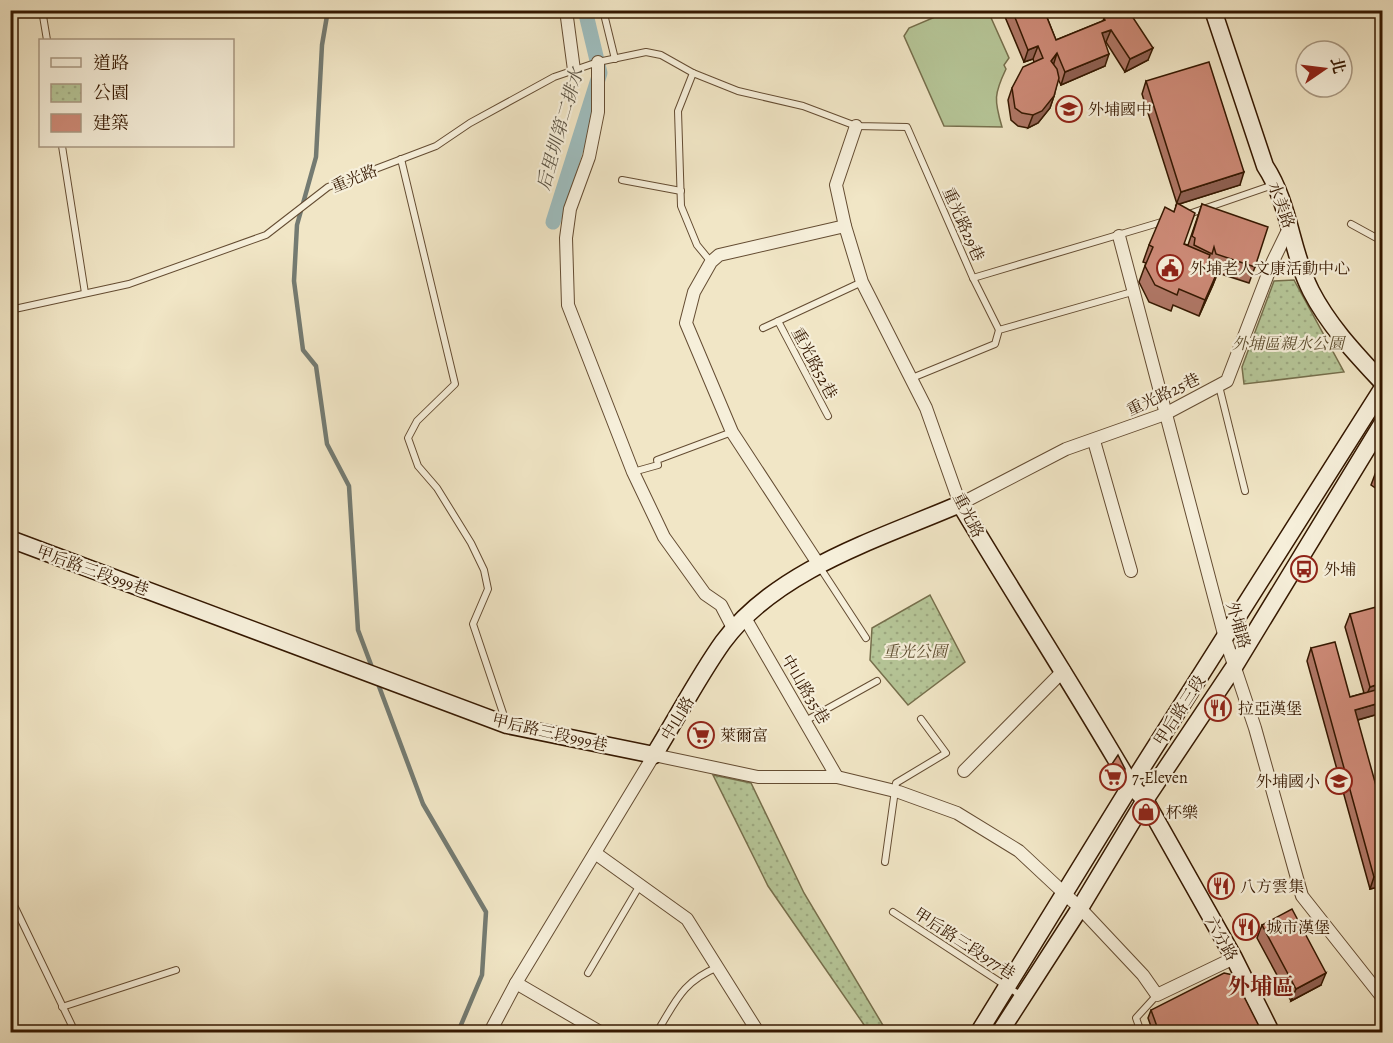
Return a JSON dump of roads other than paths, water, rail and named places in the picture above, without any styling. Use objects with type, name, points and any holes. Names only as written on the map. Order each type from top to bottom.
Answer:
[{"type":"street","points":[[566,10],[574,70]]},
{"type":"street","name":"水美路","points":[[1213,10],[1265,166],[1277,184],[1311,291],[1345,342],[1383,382]]},
{"type":"street","name":"中山路35巷","points":[[598,62],[598,112],[589,157],[570,209],[566,238],[568,305],[633,472],[664,537],[705,594],[721,605],[740,624],[807,720],[837,777]]},
{"type":"street","name":"重光路","points":[[856,126],[836,185],[845,226],[862,282],[912,378],[940,445],[960,504],[1014,596],[1064,670],[1131,785]]},
{"type":"street","points":[[819,565],[732,432],[686,323],[694,292],[711,262],[719,255],[845,226]]},
{"type":"street","name":"重光路25巷","points":[[960,504],[1066,449],[1165,414],[1227,381],[1273,261],[1290,226]]},
{"type":"street","name":"外埔路","points":[[1119,236],[1225,638],[1255,728],[1302,896],[1383,997]]},
{"type":"street","name":"甲后路三段","points":[[979,1032],[1131,785],[1383,389]]},
{"type":"street","name":"甲后路三段","points":[[1000,1032],[1080,908],[1145,800],[1234,667],[1383,424]]},
{"type":"street","points":[[1094,441],[1131,571]]},
{"type":"street","name":"中山路","points":[[490,1032],[516,983],[723,642],[778,588],[819,565],[960,504]]},
{"type":"street","name":"甲后路三段999巷","points":[[10,539],[507,724],[758,777],[837,777],[893,790],[957,813],[1020,851],[1080,908],[1143,975],[1157,995]]},
{"type":"street","points":[[964,771],[1064,670]]},
{"type":"street","name":"六分路","points":[[1131,785],[1145,800],[1234,958],[1271,1032]]},
{"type":"street","points":[[595,853],[687,920],[758,1032]]},
{"type":"street","points":[[1157,995],[1234,958]]},
{"type":"street","points":[[516,983],[600,1032]]},
{"type":"lane","points":[[42,10],[46,39]]},
{"type":"lane","points":[[603,10],[615,59]]},
{"type":"lane","name":"重光路","points":[[10,310],[129,284],[266,235],[328,187],[436,146],[533,88],[598,62],[646,52],[661,55],[693,73],[738,91],[803,105],[856,126],[907,127]]},
{"type":"lane","points":[[693,73],[678,111],[681,206],[697,245],[711,262]]},
{"type":"lane","name":"重光路29巷","points":[[907,127],[973,278],[999,330]]},
{"type":"lane","points":[[63,147],[85,293]]},
{"type":"lane","points":[[401,159],[455,384],[417,421],[408,438],[418,466],[437,488],[471,543],[484,570],[488,589],[473,624],[507,724]]},
{"type":"lane","points":[[622,180],[681,190]]},
{"type":"lane","points":[[1182,216],[1277,184]]},
{"type":"lane","points":[[973,278],[1171,220]]},
{"type":"lane","points":[[1351,224],[1383,241]]},
{"type":"lane","name":"重光路52巷","points":[[763,328],[862,282]]},
{"type":"lane","points":[[912,378],[996,344],[999,330],[1132,292]]},
{"type":"lane","name":"重光路52巷","points":[[778,321],[828,416]]},
{"type":"lane","points":[[1220,386],[1245,491]]},
{"type":"lane","points":[[633,472],[658,465],[657,460],[732,432]]},
{"type":"lane","points":[[819,565],[866,638]]},
{"type":"lane","points":[[807,720],[877,681]]},
{"type":"lane","points":[[885,861],[893,790],[896,783],[946,753],[921,719]]},
{"type":"lane","points":[[588,973],[640,885]]},
{"type":"lane","points":[[10,897],[75,1032]]},
{"type":"lane","name":"甲后路三段977巷","points":[[893,912],[1023,997]]},
{"type":"lane","points":[[657,1032],[680,995],[696,976],[718,967]]},
{"type":"lane","points":[[62,1007],[176,970]]},
{"type":"lane","points":[[1142,1032],[1136,1018],[1157,995]]},
{"type":"waterway","points":[[328,10],[322,45],[316,157],[297,225],[294,281],[303,350],[316,366],[327,444],[349,486],[358,630],[373,670]]},
{"type":"waterway","name":"后里圳第二排水","points":[[553,222],[600,73],[585,10]]},
{"type":"waterway","points":[[377,681],[423,804],[486,912],[482,975],[458,1032]]},
{"type":"place","name":"外埔國中","points":[[1069,109]]},
{"type":"place","name":"外埔老人文康活動中心","points":[[1170,268]]},
{"type":"place","name":"外埔","points":[[1304,569]]},
{"type":"place","name":"拉亞漢堡","points":[[1218,708]]},
{"type":"place","name":"萊爾富","points":[[701,735]]},
{"type":"place","name":"7-Eleven","points":[[1113,777]]},
{"type":"place","name":"外埔國小","points":[[1339,781]]},
{"type":"place","name":"杯樂","points":[[1146,812]]},
{"type":"place","name":"八方雲集","points":[[1221,886]]},
{"type":"place","name":"城市漢堡","points":[[1246,927]]},
{"type":"district","name":"外埔區","points":[[1261,986]]},
{"type":"park label","name":"外埔區親水公園","points":[[1288,343]]},
{"type":"park label","name":"重光公園","points":[[915,651]]}]
